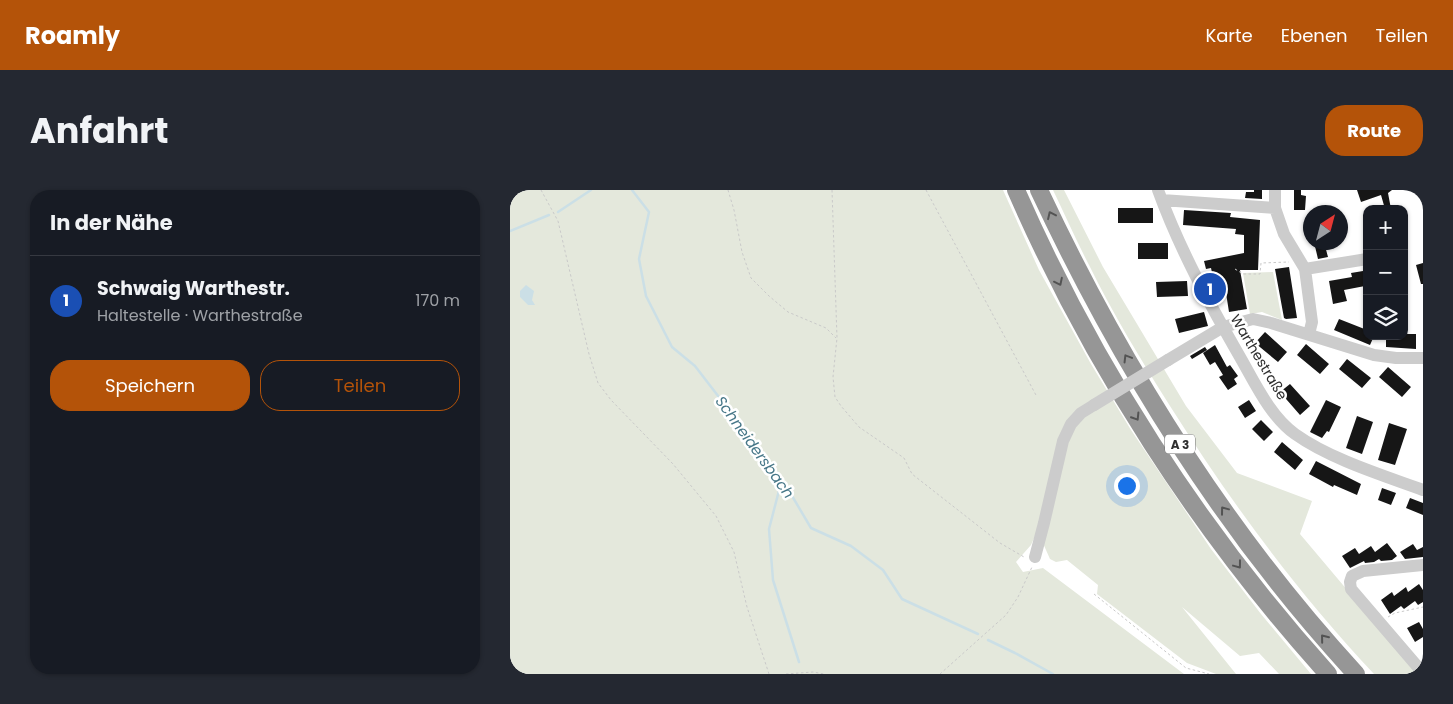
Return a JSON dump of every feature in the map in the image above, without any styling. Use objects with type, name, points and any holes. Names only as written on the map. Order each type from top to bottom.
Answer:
[{"type":"highway","name":"A 3","points":[[1016,190],[1062,289],[1110,376],[1168,468],[1260,594],[1328,674]]},
{"type":"highway","name":"A 3","points":[[1040,190],[1066,248],[1108,327],[1159,413],[1219,504],[1287,592],[1356,674]]},
{"type":"street","points":[[1274,190],[1275,208],[1284,234],[1303,266],[1312,322],[1309,334]]},
{"type":"street","points":[[1160,195],[1275,208]]},
{"type":"street","name":"Warthestraße","points":[[1160,195],[1186,258],[1255,384],[1276,416],[1294,433],[1318,448],[1423,490]]},
{"type":"street","points":[[1303,266],[1363,259]]},
{"type":"street","points":[[1031,559],[1046,514],[1062,442],[1071,424],[1080,413],[1223,327],[1253,319],[1309,334],[1374,355],[1396,358],[1423,358]]},
{"type":"street","points":[[1423,566],[1363,572],[1352,576],[1350,582],[1351,589],[1423,673]]},
{"type":"path","points":[[510,195],[516,190]]},
{"type":"path","points":[[541,190],[558,221],[589,354],[598,383],[611,400],[673,464],[716,516],[734,552],[747,607],[769,674]]},
{"type":"path","points":[[728,190],[742,252],[751,278],[788,312],[826,328],[837,338]]},
{"type":"path","points":[[832,190],[837,338],[833,389],[841,406],[859,427],[904,458],[912,474],[1000,543],[1031,559],[1018,597],[1006,615],[940,674]]},
{"type":"path","points":[[926,190],[1037,397]]},
{"type":"path","points":[[1235,269],[1243,274],[1260,274],[1261,263],[1303,266]]},
{"type":"path","points":[[1094,594],[1186,668],[1209,674]]},
{"type":"path","points":[[1378,621],[1395,613],[1423,608]]},
{"type":"path","points":[[786,674],[813,672],[824,674]]},
{"type":"shaded area","points":[[510,190],[1003,190],[1039,270],[1091,364],[1131,430],[1211,549],[1261,614],[1311,674],[1279,674],[1259,653],[1240,656],[1182,607],[1236,674],[1216,674],[1187,663],[1097,594],[1098,585],[1067,560],[1056,562],[1050,559],[1042,541],[1035,536],[1031,545],[1016,562],[1023,572],[1043,568],[1184,674],[510,674]]},
{"type":"shaded area","points":[[1053,190],[1064,190],[1103,267],[1186,406],[1237,473],[1312,501],[1300,534],[1418,674],[1374,674],[1318,611],[1266,545],[1216,476],[1138,354],[1098,283]]},
{"type":"shaded area","points":[[1273,272],[1282,320],[1262,312],[1250,314],[1243,273]]},
{"type":"shaded area","points":[[526,285],[534,291],[532,300],[535,305],[528,305],[520,297],[520,291]]},
{"type":"building","points":[[1254,190],[1262,190],[1262,199],[1245,198],[1246,192],[1254,192]]},
{"type":"building","points":[[1294,190],[1301,190],[1301,195],[1306,196],[1305,205],[1303,205],[1303,210],[1294,210]]},
{"type":"building","points":[[1357,190],[1392,190],[1388,193],[1390,205],[1384,205],[1381,195],[1361,202]]},
{"type":"building","points":[[1118,208],[1153,208],[1153,223],[1118,223]]},
{"type":"building","points":[[1184,210],[1231,213],[1230,217],[1260,220],[1258,270],[1240,270],[1247,309],[1229,312],[1226,293],[1217,295],[1211,268],[1206,269],[1204,261],[1244,253],[1244,235],[1235,234],[1236,229],[1183,225]]},
{"type":"building","points":[[1138,243],[1168,243],[1168,259],[1138,259]]},
{"type":"building","points":[[1316,250],[1326,250],[1328,257],[1318,259]]},
{"type":"building","points":[[1423,263],[1423,284],[1421,284],[1416,265]]},
{"type":"building","points":[[1289,267],[1297,318],[1286,319],[1284,318],[1275,269]]},
{"type":"building","points":[[1363,271],[1363,286],[1344,290],[1347,301],[1333,304],[1329,281],[1352,277],[1351,273]]},
{"type":"building","points":[[1187,281],[1188,296],[1157,297],[1156,282]]},
{"type":"building","points":[[1204,312],[1208,326],[1179,333],[1175,319]]},
{"type":"building","points":[[1339,319],[1363,328],[1363,340],[1372,340],[1370,345],[1334,330]]},
{"type":"building","points":[[1265,332],[1287,352],[1278,362],[1255,343]]},
{"type":"building","points":[[1408,334],[1416,334],[1416,349],[1386,347],[1386,340],[1408,340]]},
{"type":"building","points":[[1306,344],[1329,364],[1320,374],[1297,355]]},
{"type":"building","points":[[1215,345],[1227,367],[1230,365],[1238,376],[1234,379],[1237,384],[1228,390],[1219,377],[1223,375],[1215,362],[1210,365],[1203,353]]},
{"type":"building","points":[[1205,347],[1207,350],[1192,359],[1190,356]]},
{"type":"building","points":[[1347,359],[1371,378],[1362,388],[1339,369]]},
{"type":"building","points":[[1388,367],[1411,387],[1402,397],[1379,377]]},
{"type":"building","points":[[1290,384],[1310,406],[1300,415],[1280,392]]},
{"type":"building","points":[[1249,400],[1256,411],[1245,418],[1238,407]]},
{"type":"building","points":[[1326,400],[1341,407],[1329,432],[1327,431],[1322,438],[1310,432]]},
{"type":"building","points":[[1357,416],[1373,422],[1362,454],[1346,448]]},
{"type":"building","points":[[1261,420],[1273,432],[1264,441],[1252,429]]},
{"type":"building","points":[[1389,423],[1407,429],[1395,465],[1378,460]]},
{"type":"building","points":[[1282,442],[1303,460],[1295,470],[1274,452]]},
{"type":"building","points":[[1316,461],[1361,484],[1357,495],[1334,485],[1333,487],[1309,474]]},
{"type":"building","points":[[1382,488],[1396,493],[1391,505],[1378,500]]},
{"type":"building","points":[[1410,498],[1423,503],[1423,515],[1406,508]]},
{"type":"building","points":[[1387,543],[1397,556],[1392,560],[1381,561],[1379,559],[1374,562],[1365,563],[1364,561],[1350,568],[1342,556],[1355,548],[1359,554],[1371,546],[1375,552]]},
{"type":"building","points":[[1413,544],[1417,550],[1423,547],[1423,557],[1405,559],[1400,552]]},
{"type":"building","points":[[1419,584],[1423,590],[1423,602],[1418,605],[1415,601],[1404,609],[1401,606],[1390,614],[1381,600],[1392,592],[1394,596],[1406,587],[1408,592]]},
{"type":"building","points":[[1419,622],[1423,629],[1423,637],[1415,642],[1407,628]]},
{"type":"waterway","points":[[558,212],[591,190]]},
{"type":"waterway","name":"Schneidersbach","points":[[632,190],[649,212],[639,259],[646,296],[672,347],[695,366],[782,479],[811,528],[851,546],[883,570],[902,599],[978,634]]},
{"type":"waterway","points":[[510,231],[549,215]]},
{"type":"waterway","points":[[782,479],[769,529],[773,580],[799,662]]},
{"type":"waterway","name":"Schneidersbach","points":[[988,640],[1053,674]]},
{"type":"place","name":"Schwaig Warthestr.","points":[[1210,289]]}]
